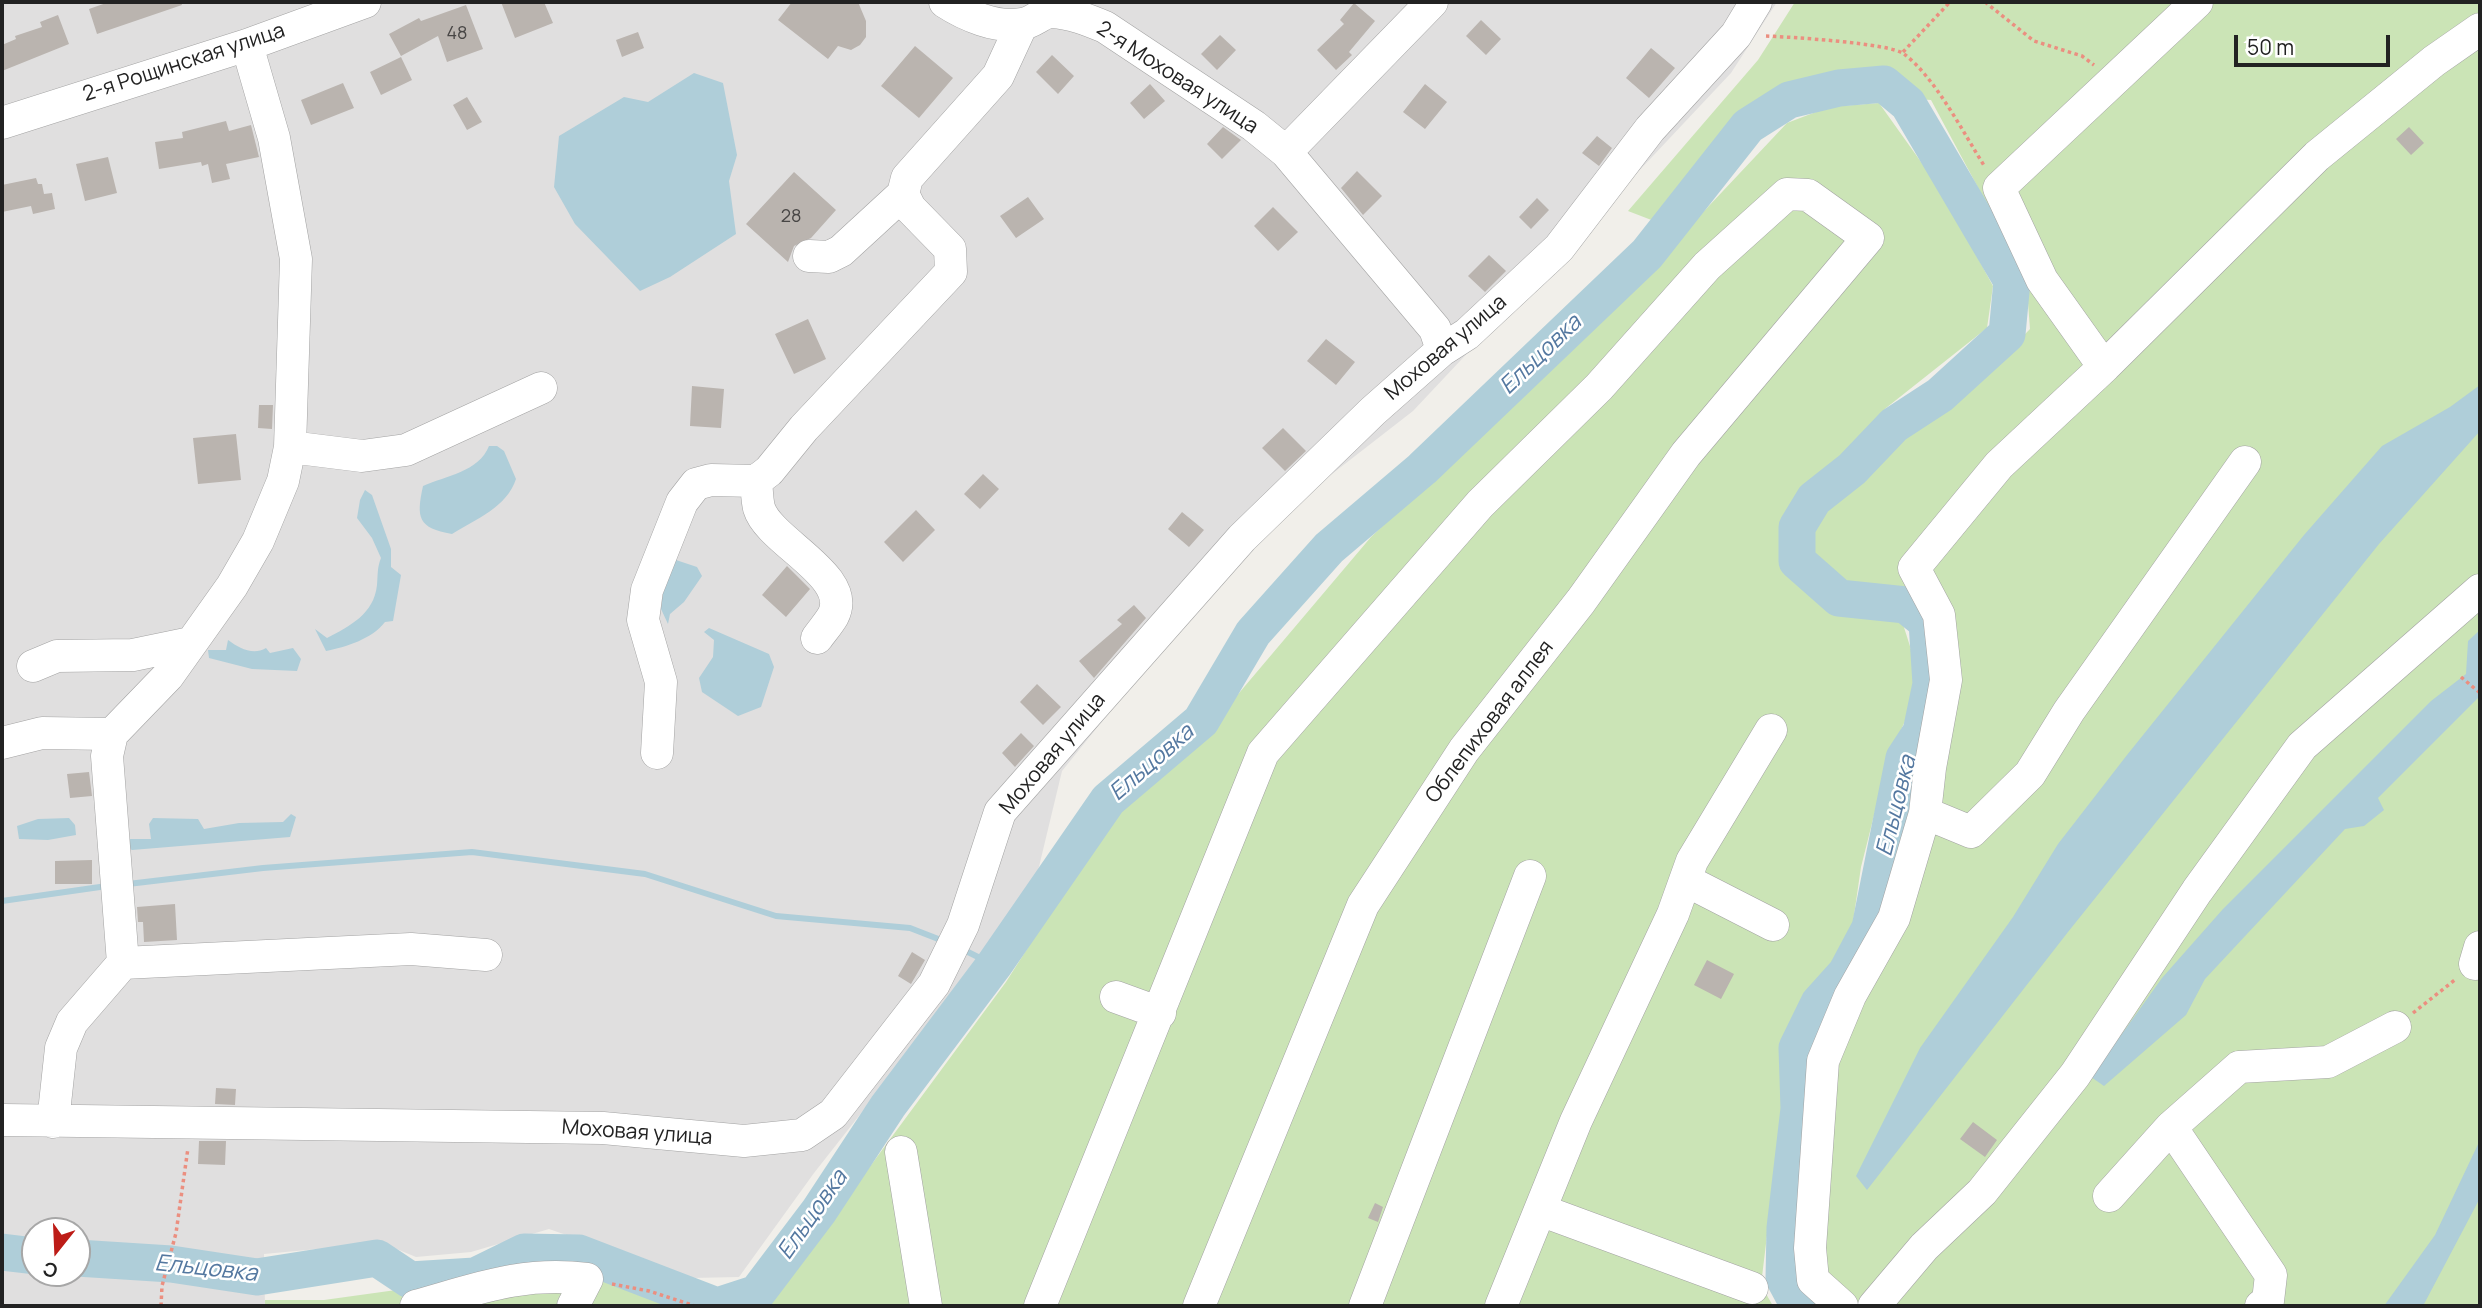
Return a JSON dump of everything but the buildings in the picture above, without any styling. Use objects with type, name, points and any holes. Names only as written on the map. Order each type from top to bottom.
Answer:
[{"type":"street","name":"2-я Рощинская улица","points":[[2,122],[247,45],[365,2]]},
{"type":"street","name":"2-я Моховая улица","points":[[945,2],[961,13],[992,22],[1043,13],[1078,16],[1105,27],[1254,125],[1286,152],[1435,328],[1442,350]]},
{"type":"street","points":[[1286,152],[1432,2]]},
{"type":"street","name":"Моховая улица","points":[[4,1120],[603,1128],[744,1140],[802,1135],[834,1114],[934,984],[963,925],[1000,812],[1242,538],[1373,411],[1442,350],[1467,334],[1559,248],[1650,129],[1736,35],[1756,2]]},
{"type":"street","points":[[2104,367],[2042,280],[1998,188],[2197,2]]},
{"type":"street","points":[[809,256],[829,257],[841,251],[903,194],[907,178],[998,76],[1043,13]]},
{"type":"street","points":[[1842,1306],[1813,1280],[1810,1248],[1823,1061],[1850,996],[1894,918],[1925,813],[1946,680],[1939,615],[1914,568],[1999,464],[2104,367],[2317,156],[2434,61],[2480,29]]},
{"type":"street","points":[[53,1122],[61,1048],[72,1022],[123,963],[107,756],[112,734],[155,690],[232,586],[258,541],[283,481],[290,447],[296,259],[274,138],[247,45]]},
{"type":"street","points":[[817,638],[834,614],[836,600],[829,583],[774,530],[760,510],[763,476],[804,428],[951,272],[950,249],[910,208],[903,194]]},
{"type":"street","name":"Облепиховая аллея","points":[[1160,1013],[1263,753],[1480,504],[1599,387],[1707,267],[1787,194],[1808,195],[1868,238],[1686,454],[1581,601],[1464,750],[1363,905],[1199,1306]]},
{"type":"street","points":[[290,447],[362,456],[406,450],[541,388]]},
{"type":"street","points":[[1925,813],[1971,832],[2030,774],[2069,711],[2245,462]]},
{"type":"street","points":[[657,753],[661,682],[659,666],[643,620],[646,590],[682,502],[696,485],[711,480],[763,476]]},
{"type":"street","points":[[1874,1306],[1924,1247],[1982,1192],[2075,1075],[2197,891],[2302,746],[2480,590]]},
{"type":"street","points":[[33,666],[57,656],[133,655],[191,643]]},
{"type":"street","points":[[1502,1306],[1620,1020],[1687,881],[1692,861],[1771,730]]},
{"type":"street","points":[[2,743],[42,733],[112,734]]},
{"type":"street","points":[[1365,1306],[1531,876]]},
{"type":"street","points":[[1687,881],[1773,925]]},
{"type":"street","points":[[123,963],[411,949],[486,955]]},
{"type":"street","points":[[1040,1306],[1160,1013],[1116,998]]},
{"type":"street","points":[[2109,1196],[2171,1127],[2239,1067],[2328,1062],[2395,1027]]},
{"type":"street","points":[[2171,1127],[2271,1275],[2268,1301],[2261,1306]]},
{"type":"street","points":[[901,1152],[926,1306]]},
{"type":"street","points":[[1540,1210],[1752,1289]]},
{"type":"street","points":[[416,1306],[517,1277],[559,1276],[580,1293]]},
{"type":"path","points":[[1902,52],[1950,2]]},
{"type":"path","points":[[1985,2],[2034,41],[2082,56]]},
{"type":"path","points":[[1736,35],[1816,38],[1902,52],[1937,92],[1998,188]]},
{"type":"path","points":[[2461,677],[2480,693]]},
{"type":"path","points":[[2395,1027],[2477,956]]},
{"type":"path","points":[[161,1306],[162,1286],[176,1233],[191,1121]]},
{"type":"path","points":[[580,1293],[649,1291],[695,1306]]},
{"type":"shaded area","points":[[2,2],[1777,2],[1731,73],[1413,411],[1292,505],[1205,594],[1062,771],[1037,875],[984,957],[814,1173],[739,1277],[691,1278],[549,1229],[471,1252],[416,1257],[382,1243],[264,1254],[265,1306],[2,1306]]},
{"type":"green space","points":[[1795,2],[2480,2],[2480,1306],[1832,1306],[1794,1273],[1809,1115],[1875,933],[1925,745],[1938,638],[1913,591],[1844,585],[1808,554],[1806,530],[1823,506],[1920,425],[1979,381],[2030,329],[2026,277],[1931,100],[1845,94],[1750,130],[1654,221],[1628,211],[1758,60]]},
{"type":"green space","points":[[1879,103],[1941,190],[1993,286],[1987,328],[1886,408],[1781,519],[1786,574],[1836,615],[1901,618],[1916,665],[1908,714],[1888,760],[1861,867],[1852,929],[1784,1042],[1783,1103],[1761,1285],[1773,1306],[756,1306],[770,1302],[1006,982],[1111,817],[1201,738],[1371,537],[1626,294],[1787,123],[1829,107]]},
{"type":"green space","points":[[596,1274],[682,1306],[265,1306],[265,1300],[324,1300],[425,1286]]},
{"type":"water","points":[[694,73],[723,83],[737,155],[729,181],[736,234],[670,277],[640,291],[575,224],[554,187],[559,136],[624,97],[648,102]]},
{"type":"water","points":[[2480,385],[2480,431],[2379,544],[2068,932],[1867,1190],[1856,1176],[1920,1048],[2013,917],[2058,844],[2304,535],[2382,446],[2450,407]]},
{"type":"water","points":[[489,446],[497,446],[504,451],[516,479],[506,497],[490,511],[452,534],[426,525],[420,514],[423,486],[470,467],[478,462]]},
{"type":"water","points":[[365,490],[372,495],[391,549],[391,567],[401,575],[393,621],[385,622],[358,641],[326,651],[315,629],[327,638],[344,629],[360,618],[375,595],[381,558],[372,538],[357,518]]},
{"type":"water","points":[[676,560],[697,567],[702,576],[684,602],[670,614],[668,624],[661,609],[666,564]]},
{"type":"water","points":[[709,628],[769,654],[774,667],[761,707],[738,716],[702,692],[699,678],[713,657],[714,640],[704,632]]},
{"type":"water","points":[[2480,630],[2480,696],[2378,798],[2384,810],[2364,826],[2345,829],[2205,979],[2186,1015],[2104,1086],[2091,1077],[2162,978],[2223,909],[2431,701],[2466,674],[2468,641]]},
{"type":"water","points":[[228,640],[251,651],[266,648],[270,653],[293,648],[301,659],[297,671],[252,669],[209,658],[208,650],[226,650]]},
{"type":"water","points":[[291,814],[296,817],[290,837],[132,850],[125,846],[126,839],[151,839],[149,824],[153,818],[198,819],[204,829],[239,823],[283,822]]},
{"type":"water","points":[[69,818],[75,825],[76,835],[48,840],[19,839],[17,826],[38,819]]},
{"type":"water","points":[[2480,1140],[2480,1198],[2423,1306],[2384,1306],[2435,1235]]},
{"type":"waterway","name":"Ельцовка","points":[[91,1259],[171,1264],[257,1277],[377,1258],[410,1280],[475,1276],[524,1252],[579,1253],[717,1306],[757,1293],[819,1211],[888,1106],[994,965],[1108,800],[1201,721],[1253,633],[1329,548],[1422,469],[1647,254],[1748,126],[1789,100],[1839,88],[1884,84],[1908,104],[2012,281],[2007,334],[1940,395],[1894,425],[1852,469],[1814,499],[1797,527],[1797,561],[1839,598],[1906,605],[1927,622],[1931,684],[1921,732],[1904,758],[1870,928],[1846,973],[1819,1003],[1797,1048],[1799,1109],[1785,1228],[1784,1278],[1799,1306]]},
{"type":"waterway","points":[[128,884],[263,868],[472,852],[645,874],[776,916],[910,928],[946,942]]},
{"type":"waterway","points":[[2,901],[107,886]]},
{"type":"waterway","points":[[962,949],[994,965]]},
{"type":"waterway","name":"Ельцовка","points":[[2,1252],[21,1254]]}]
